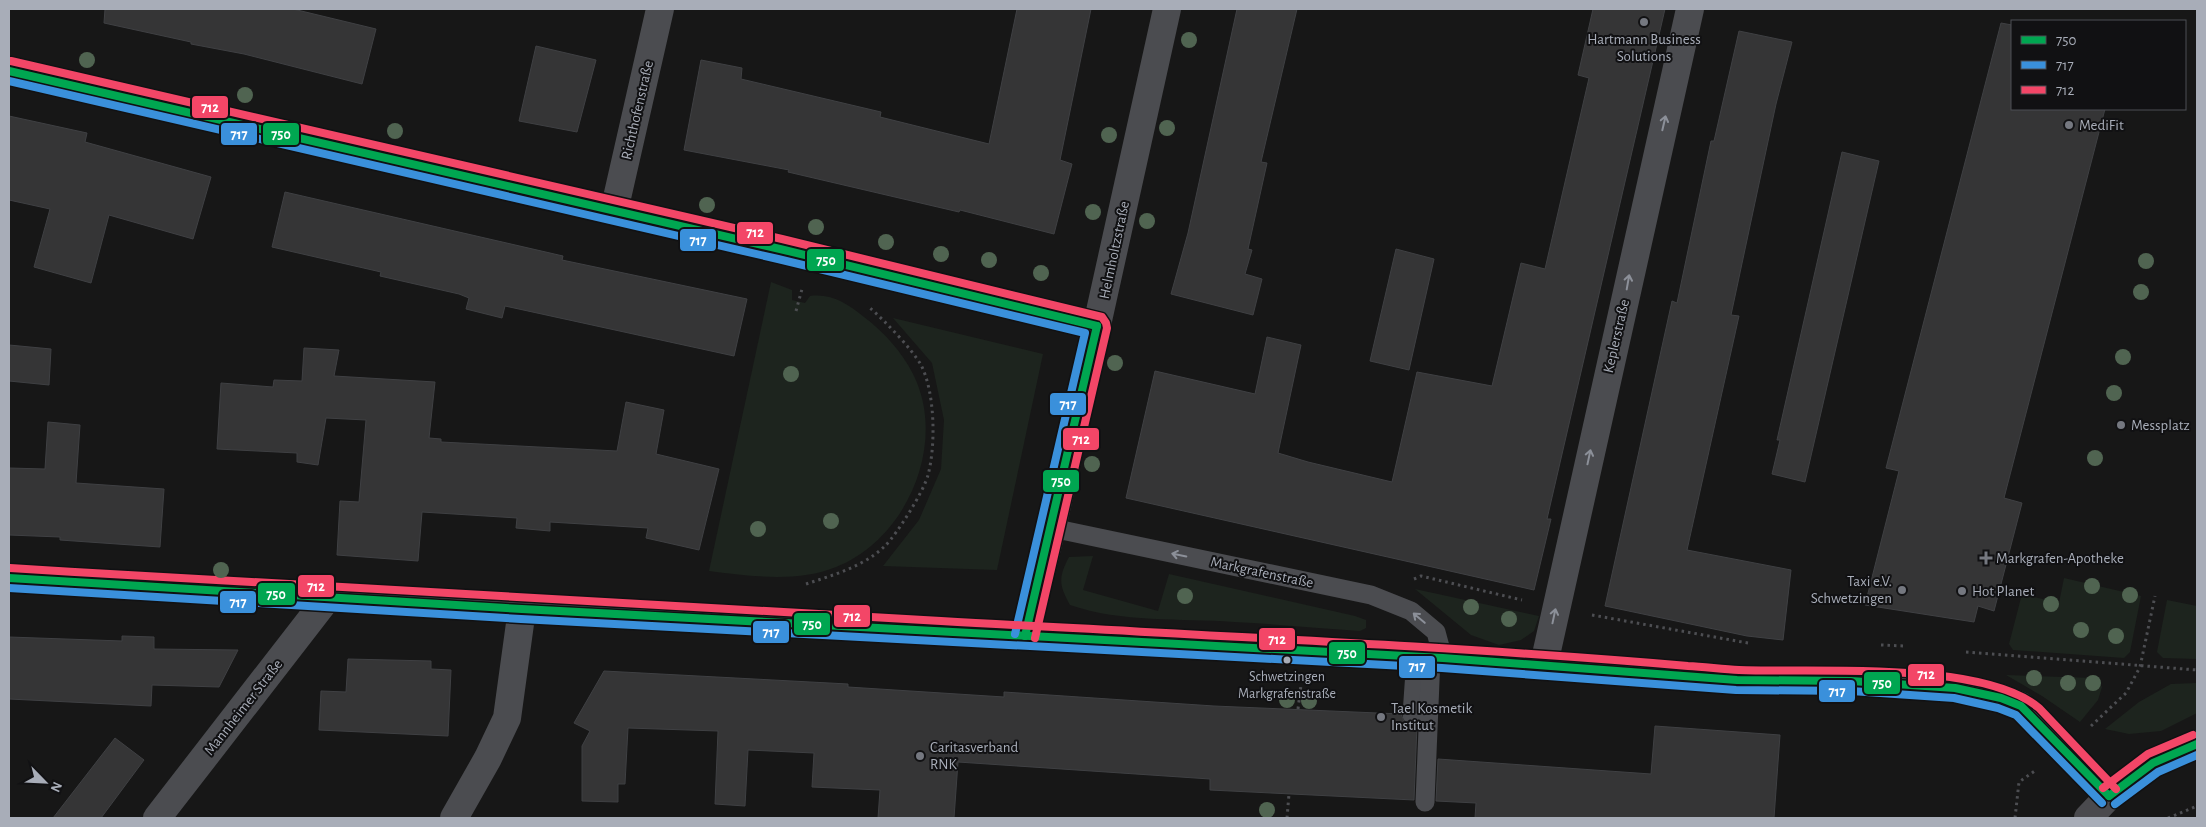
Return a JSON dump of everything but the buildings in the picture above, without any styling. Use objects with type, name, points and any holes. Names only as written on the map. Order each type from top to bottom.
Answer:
[{"type":"main road","points":[[2088,818],[2109,796],[2153,763],[2197,744]]},
{"type":"street","name":"Richthofenstraße","points":[[614,211],[660,9]]},
{"type":"street","name":"Helmholtzstraße","points":[[1025,636],[1052,528],[1167,9]]},
{"type":"street","name":"Keplerstraße","points":[[1544,664],[1690,9]]},
{"type":"street","points":[[9,71],[780,249],[1097,326]]},
{"type":"street","points":[[9,578],[522,609],[1430,657],[1544,664],[1736,680],[1851,681],[1945,687],[2001,698],[2021,706],[2032,715],[2109,796]]},
{"type":"street","name":"Mannheimer Straße","points":[[157,818],[329,596]]},
{"type":"street","points":[[454,818],[488,758],[507,718],[522,609]]},
{"type":"lane","name":"Markgrafenstraße","points":[[1052,528],[1371,595],[1411,611],[1436,632],[1430,657]]},
{"type":"lane","points":[[1412,715],[1430,657]]},
{"type":"lane","points":[[1425,802],[1430,657]]},
{"type":"path","points":[[796,311],[804,280]]},
{"type":"path","points":[[806,584],[848,570],[885,546],[908,514],[928,475],[933,434],[930,398],[921,366],[881,317],[866,305]]},
{"type":"path","points":[[1371,595],[1420,576],[1555,608],[1756,644]]},
{"type":"path","points":[[2140,666],[2155,596]]},
{"type":"path","points":[[1879,645],[1907,647]]},
{"type":"path","points":[[1965,652],[2197,670]]},
{"type":"path","points":[[2015,818],[2019,782]]},
{"type":"path","points":[[1287,818],[1289,794]]},
{"type":"path","points":[[2168,818],[2197,806]]},
{"type":"shaded area","points":[[771,282],[792,290],[792,300],[805,303],[810,296],[825,296],[839,300],[871,323],[892,343],[904,358],[913,374],[923,401],[926,429],[923,458],[914,486],[901,512],[883,535],[861,553],[836,567],[821,572],[789,577],[709,571]]},
{"type":"shaded area","points":[[893,318],[1043,354],[997,570],[883,566],[919,520],[941,469],[944,420],[932,363]]},
{"type":"shaded area","points":[[1093,556],[1083,590],[1158,611],[1169,574],[1355,616],[1366,620],[1366,628],[1360,631],[1250,623],[1151,619],[1110,615],[1070,605],[1061,581],[1065,564],[1069,557]]},
{"type":"shaded area","points":[[2064,578],[2141,596],[2130,652],[2124,658],[2013,650],[2009,644],[2022,594],[2059,603]]},
{"type":"shaded area","points":[[1415,589],[1539,616],[1534,631],[1521,640],[1499,645],[1471,635]]},
{"type":"shaded area","points":[[2167,600],[2197,606],[2197,659],[2163,658],[2157,652]]},
{"type":"shaded area","points":[[2006,675],[2094,678],[2102,687],[2098,700],[2080,722],[2042,696]]},
{"type":"shaded area","points":[[2197,683],[2197,713],[2161,731],[2129,734],[2105,729],[2139,702],[2171,684]]},
{"type":"transit line","name":"712","points":[[11,61],[782,239],[1102,317],[1107,328],[1035,638]]},
{"type":"transit line","name":"750","points":[[9,71],[780,249],[1097,326]]},
{"type":"transit line","name":"717","points":[[9,81],[778,259],[1085,333],[1015,634]]},
{"type":"transit line","name":"750","points":[[1025,636],[1097,326]]},
{"type":"transit line","name":"712","points":[[10,568],[591,602],[1408,646],[1739,670],[1896,672],[1939,676],[1979,682],[2013,693],[2039,708],[2116,789]]},
{"type":"transit line","name":"750","points":[[9,578],[522,609],[1443,658],[1737,680],[1851,681],[1955,688],[2001,698],[2021,706],[2109,796]]},
{"type":"transit line","name":"717","points":[[9,588],[521,619],[1442,668],[1736,690],[1851,691],[1954,698],[1998,708],[2016,715],[2102,803]]},
{"type":"transit line","name":"712","points":[[2103,788],[2148,754],[2193,735]]},
{"type":"transit line","name":"750","points":[[2109,796],[2153,763],[2197,744]]},
{"type":"transit line","name":"717","points":[[2115,804],[2158,772],[2197,755]]},
{"type":"place","name":"Hartmann Business Solutions","points":[[1644,22]]},
{"type":"place","name":"MediFit","points":[[2069,125]]},
{"type":"place","name":"Messplatz","points":[[2121,425]]},
{"type":"place","name":"Markgrafen-Apotheke","points":[[1986,558]]},
{"type":"place","name":"Taxi e.V. Schwetzingen","points":[[1902,590]]},
{"type":"place","name":"Hot Planet","points":[[1962,591]]},
{"type":"place","name":"Schwetzingen Markgrafenstraße","points":[[1287,660]]},
{"type":"place","name":"Tael Kosmetik Institut","points":[[1381,717]]},
{"type":"place","name":"Caritasverband RNK","points":[[920,756]]}]
